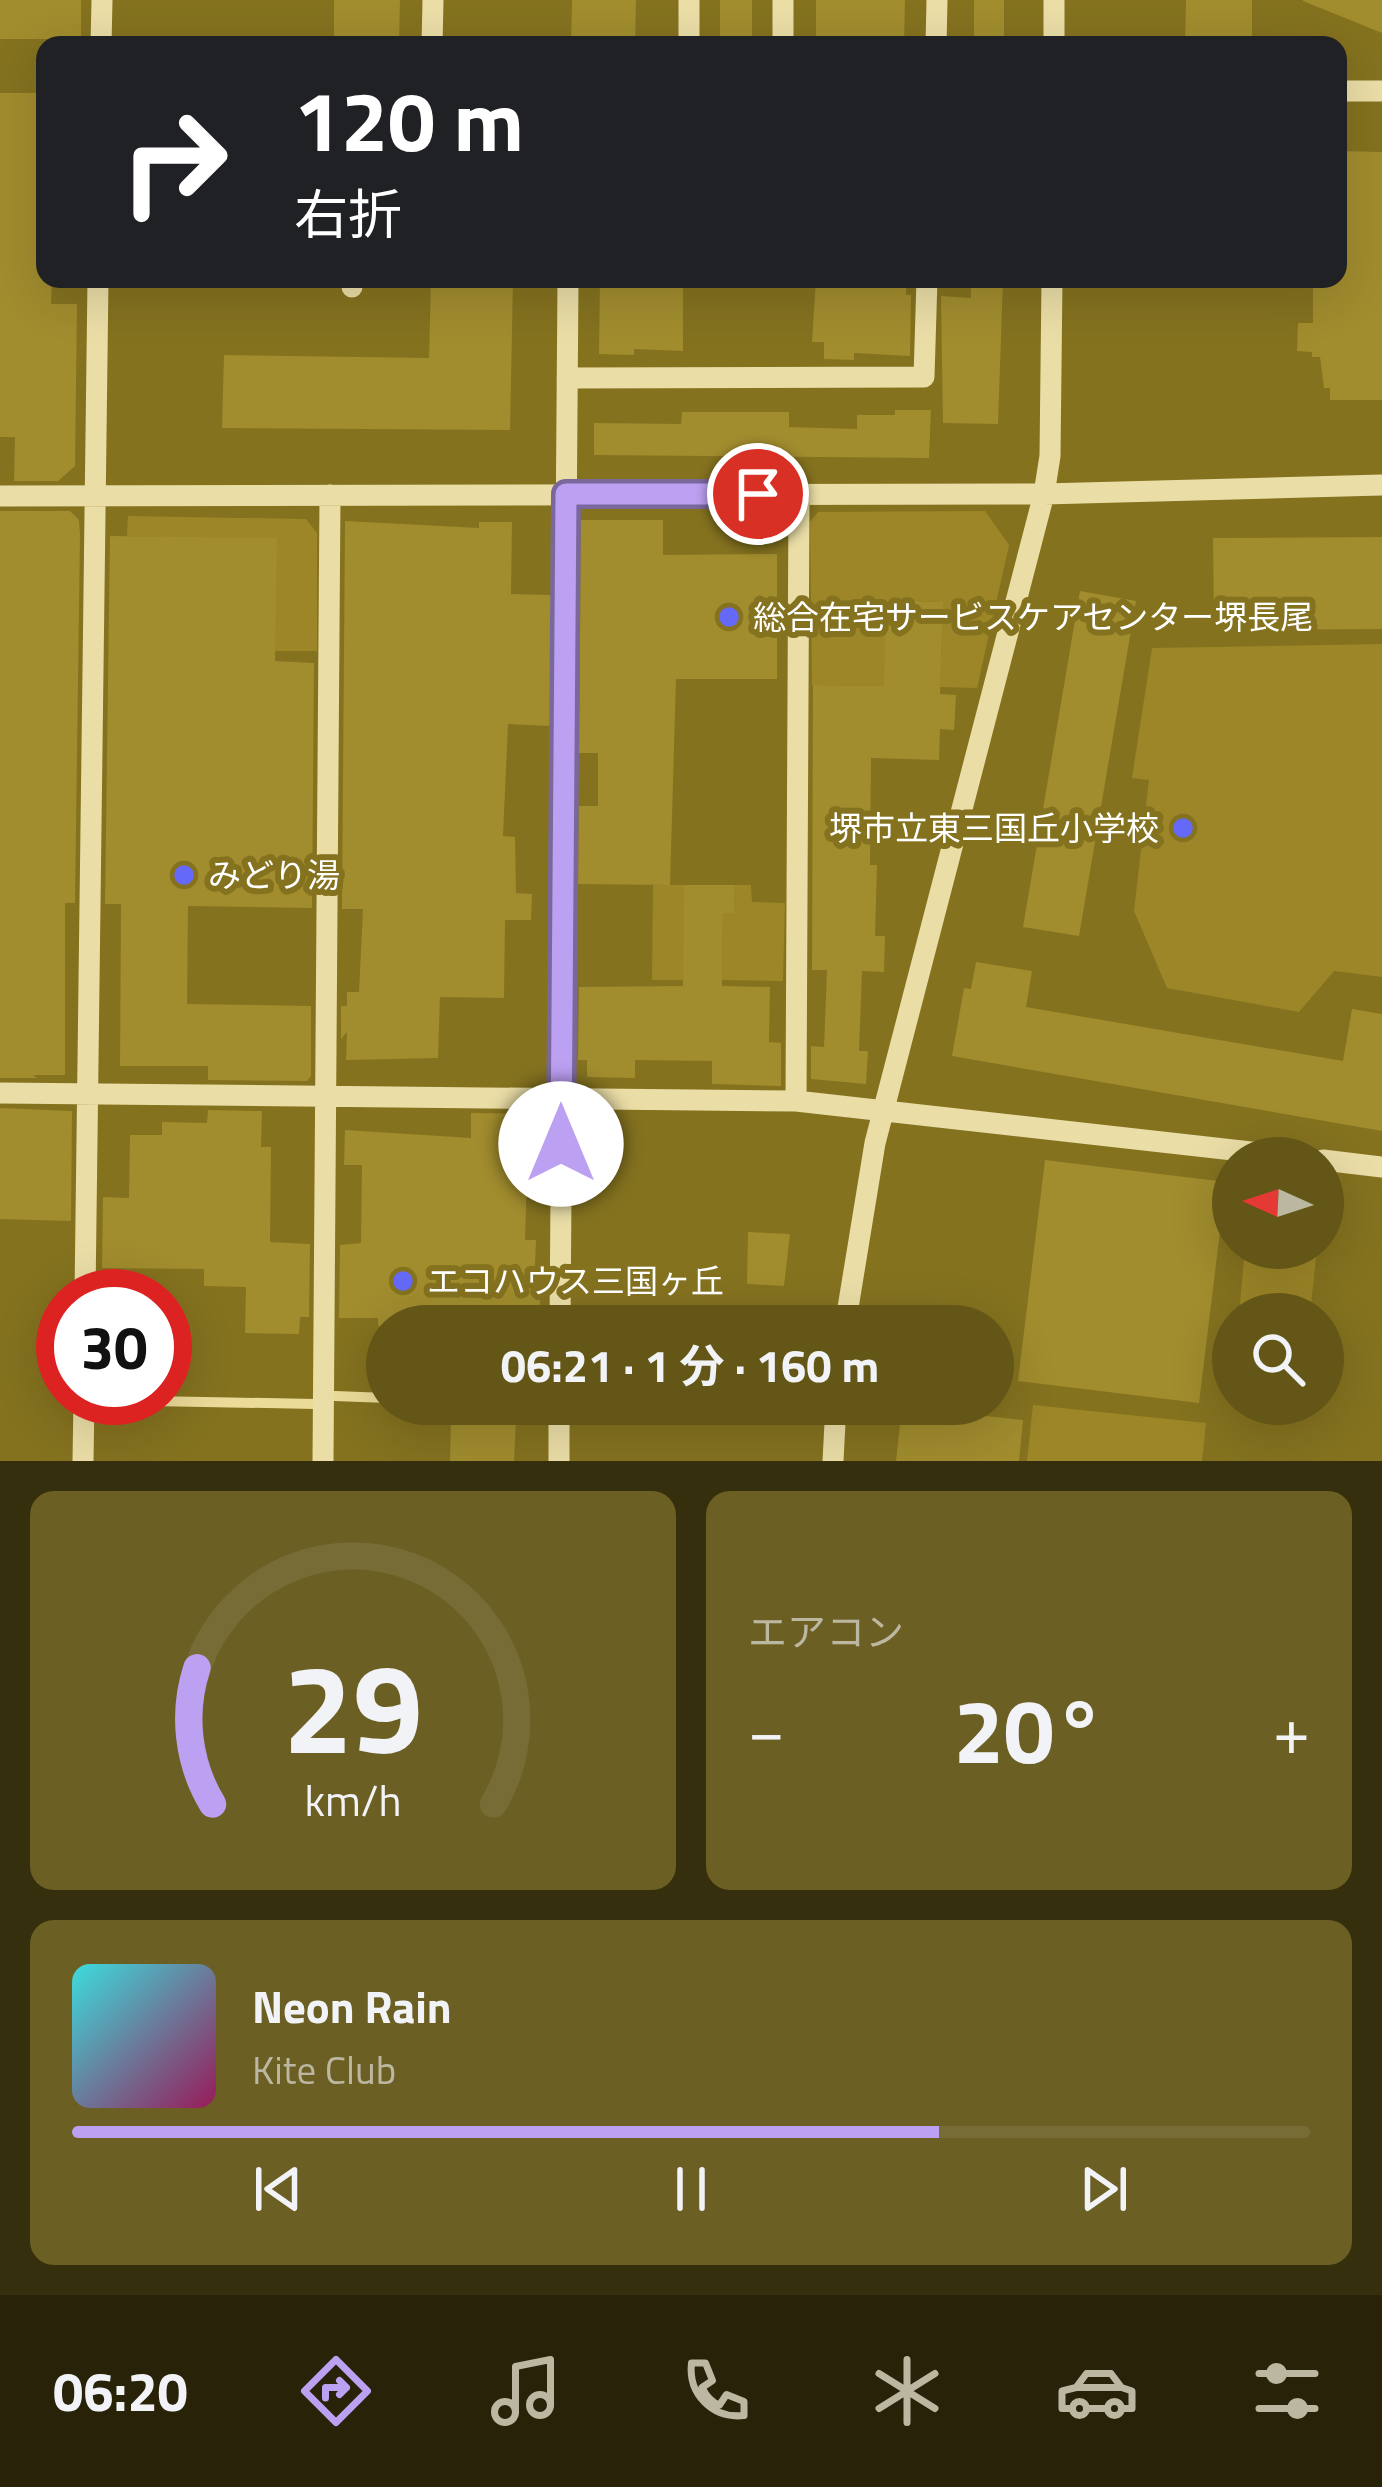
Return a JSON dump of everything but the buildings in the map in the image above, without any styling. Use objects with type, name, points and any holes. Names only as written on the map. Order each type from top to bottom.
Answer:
[{"type":"street","points":[[101,36],[102,0]]},
{"type":"street","points":[[432,36],[433,0]]},
{"type":"street","points":[[688,36],[689,0]]},
{"type":"street","points":[[783,0],[783,36]]},
{"type":"street","points":[[936,36],[937,0]]},
{"type":"street","points":[[1054,0],[1054,36]]},
{"type":"street","points":[[1347,91],[1382,91]]},
{"type":"street","points":[[85,1269],[98,288]]},
{"type":"street","points":[[560,1305],[568,288]]},
{"type":"street","points":[[567,378],[923,377],[928,288]]},
{"type":"street","points":[[849,1305],[883,1109],[1044,494],[1050,455],[1052,288]]},
{"type":"street","points":[[0,496],[1044,494],[1382,484]]},
{"type":"street","points":[[796,1101],[799,494]]},
{"type":"street","points":[[323,1461],[330,495]]},
{"type":"street","points":[[0,1094],[796,1101],[1212,1147]]},
{"type":"street","points":[[1344,1162],[1382,1167]]},
{"type":"street","points":[[83,1461],[84,1425]]},
{"type":"street","points":[[559,1425],[559,1461]]},
{"type":"street","points":[[833,1461],[835,1425]]},
{"type":"shaded area","points":[[985,511],[1009,545],[977,688],[940,687],[943,602],[887,600],[885,686],[812,685],[810,522],[818,512]]},
{"type":"shaded area","points":[[128,516],[306,519],[317,533],[317,651],[209,651],[194,538],[127,536]]},
{"type":"shaded area","points":[[1382,644],[1382,977],[1334,971],[1299,1012],[1167,988],[1134,911],[1149,780],[1132,778],[1152,648]]},
{"type":"shaded area","points":[[653,885],[697,885],[683,980],[652,980]]},
{"type":"shaded area","points":[[735,885],[751,885],[752,902],[785,903],[783,981],[722,980],[723,913],[734,912]]},
{"type":"shaded area","points":[[1243,1269],[1315,1269],[1312,1293],[1241,1293]]},
{"type":"shaded area","points":[[1033,1405],[1206,1423],[1202,1461],[1027,1461]]},
{"type":"waterway","points":[[335,1396],[366,1397]]},
{"type":"waterway","points":[[192,1402],[315,1404]]},
{"type":"place","name":"総合在宅サービスケアセンター堺長尾","points":[[729,617]]},
{"type":"place","name":"堺市立東三国丘小学校","points":[[1183,828]]},
{"type":"place","name":"みどり湯","points":[[184,875]]},
{"type":"place","name":"エコハウス三国ヶ丘","points":[[403,1281]]},
{"type":"route","points":[[561,1144],[566,494],[758,494]]}]
